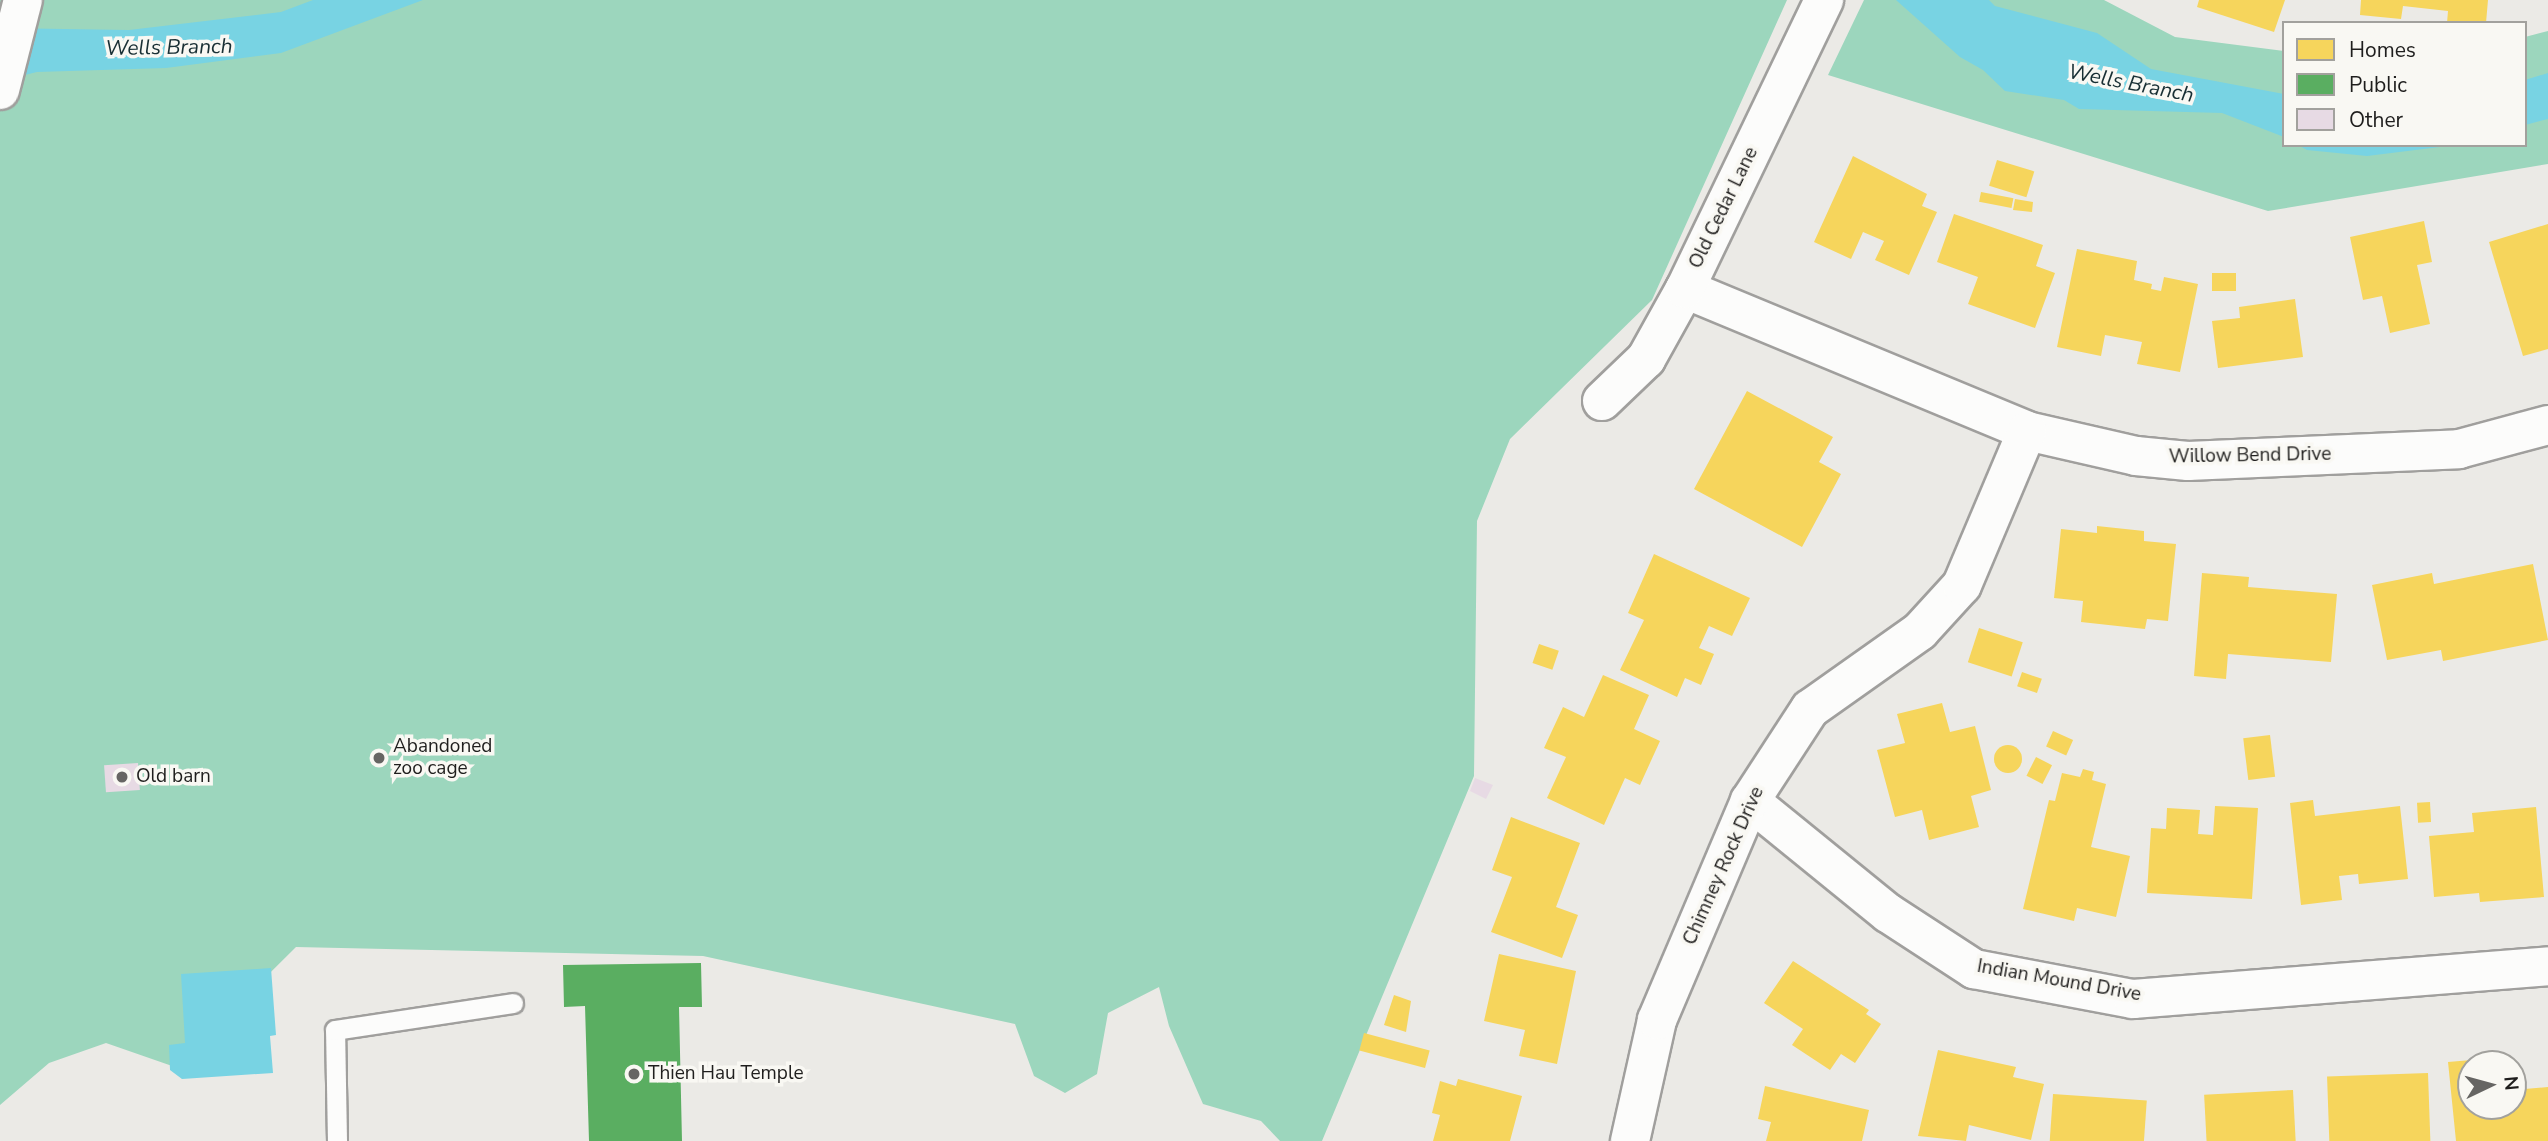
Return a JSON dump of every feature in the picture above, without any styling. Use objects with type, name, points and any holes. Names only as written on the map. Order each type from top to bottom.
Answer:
[{"type":"street","points":[[0,90],[23,0]]},
{"type":"street","name":"Old Cedar Lane","points":[[1602,401],[1646,359],[1685,289],[1824,0]]},
{"type":"street","name":"Willow Bend Drive","points":[[1685,289],[2027,430],[2136,456],[2188,461],[2459,449],[2548,425]]},
{"type":"street","name":"Chimney Rock Drive","points":[[1630,1141],[1657,1020],[1750,801],[1810,709],[1920,631],[1962,585],[2027,430]]},
{"type":"street","name":"Indian Mound Drive","points":[[1750,801],[1888,913],[1974,969],[2133,999],[2548,966]]},
{"type":"lane","points":[[337,1141],[335,1030],[513,1003]]},
{"type":"green space","points":[[0,0],[1787,0],[1652,300],[1510,439],[1477,521],[1474,776],[1322,1141],[1280,1141],[1261,1121],[1203,1104],[1169,1026],[1159,987],[1108,1013],[1097,1074],[1065,1093],[1034,1076],[1015,1024],[703,956],[296,947],[175,1067],[106,1043],[49,1063],[0,1105]]},
{"type":"green space","points":[[1864,0],[2104,0],[2175,37],[2282,51],[2282,147],[2527,147],[2527,36],[2548,31],[2548,164],[2268,211],[1828,75]]},
{"type":"water","name":"Wells Branch","points":[[313,0],[423,0],[281,53],[166,68],[37,72],[0,81],[0,28],[129,30],[281,12]]},
{"type":"water","name":"Wells Branch","points":[[1896,0],[1989,0],[1995,6],[2097,33],[2151,69],[2282,94],[2282,136],[2222,113],[2079,109],[2064,100],[2005,91],[1983,70],[1960,57]]},
{"type":"water","points":[[2548,73],[2548,119],[2527,124],[2527,79]]},
{"type":"water","points":[[2302,147],[2440,147],[2367,156],[2307,150]]},
{"type":"water","points":[[271,968],[276,1035],[270,1036],[273,1073],[182,1079],[170,1070],[169,1045],[185,1043],[181,974]]},
{"type":"building: Homes","points":[[2199,0],[2285,0],[2274,32],[2197,7]]},
{"type":"building: Homes","points":[[2361,0],[2488,0],[2486,21],[2447,21],[2448,11],[2403,6],[2401,19],[2360,15]]},
{"type":"building: Homes","points":[[1853,156],[1927,194],[1922,206],[1937,212],[1909,275],[1875,260],[1884,241],[1863,232],[1851,259],[1814,242]]},
{"type":"building: Homes","points":[[1997,160],[2034,171],[2026,197],[1989,186]]},
{"type":"building: Homes","points":[[1981,192],[2013,198],[2011,208],[1979,202]]},
{"type":"building: Homes","points":[[2015,199],[2033,202],[2032,212],[2013,210]]},
{"type":"building: Homes","points":[[1954,214],[2043,245],[2036,266],[2055,273],[2035,328],[1968,304],[1978,277],[1937,262]]},
{"type":"building: Homes","points":[[2424,221],[2432,262],[2417,265],[2430,324],[2390,333],[2382,296],[2363,300],[2350,237]]},
{"type":"building: Homes","points":[[2548,224],[2548,349],[2523,356],[2489,242]]},
{"type":"building: Homes","points":[[2077,249],[2137,261],[2134,280],[2152,284],[2151,289],[2161,291],[2164,277],[2198,284],[2180,372],[2137,364],[2142,342],[2105,335],[2101,356],[2057,347]]},
{"type":"building: Homes","points":[[2212,273],[2236,273],[2236,291],[2212,291]]},
{"type":"building: Homes","points":[[2295,299],[2303,357],[2218,368],[2212,321],[2240,318],[2239,307]]},
{"type":"building: Homes","points":[[1747,391],[1833,437],[1819,462],[1841,474],[1802,547],[1694,489]]},
{"type":"building: Homes","points":[[2097,526],[2144,531],[2144,541],[2176,544],[2168,621],[2147,619],[2145,629],[2081,622],[2083,601],[2054,598],[2061,529],[2097,533]]},
{"type":"building: Homes","points":[[1654,554],[1750,598],[1732,636],[1709,626],[1699,648],[1714,654],[1701,685],[1685,678],[1677,697],[1620,670],[1644,620],[1628,613]]},
{"type":"building: Homes","points":[[2533,564],[2548,640],[2443,661],[2441,650],[2387,660],[2372,585],[2432,573],[2434,584]]},
{"type":"building: Homes","points":[[2202,573],[2249,577],[2248,587],[2337,594],[2331,662],[2228,654],[2226,679],[2194,676]]},
{"type":"building: Homes","points":[[1979,628],[2023,642],[2012,676],[1968,662]]},
{"type":"building: Homes","points":[[1539,644],[1559,651],[1552,670],[1532,663]]},
{"type":"building: Homes","points":[[2022,672],[2042,679],[2037,693],[2017,686]]},
{"type":"building: Homes","points":[[1603,675],[1649,695],[1634,729],[1660,741],[1640,785],[1625,778],[1604,825],[1547,798],[1566,757],[1544,748],[1563,707],[1584,717]]},
{"type":"building: Homes","points":[[1942,703],[1950,732],[1975,726],[1991,790],[1971,796],[1979,827],[1929,840],[1922,810],[1895,817],[1877,750],[1905,743],[1897,714]]},
{"type":"building: Homes","points":[[2053,731],[2073,740],[2066,755],[2046,747]]},
{"type":"building: Homes","points":[[2270,735],[2275,777],[2248,780],[2243,738]]},
{"type":"building: Homes","points":[[2008,745],[2018,749],[2022,759],[2018,769],[2008,773],[1998,769],[1994,759],[1998,749]]},
{"type":"building: Homes","points":[[2036,757],[2052,765],[2043,784],[2026,776]]},
{"type":"building: Homes","points":[[2083,769],[2094,772],[2092,780],[2106,784],[2091,847],[2130,856],[2116,917],[2077,908],[2074,921],[2023,909],[2049,800],[2055,801],[2062,773],[2080,777]]},
{"type":"building: Homes","points":[[2313,800],[2315,816],[2400,806],[2408,879],[2359,884],[2358,874],[2339,876],[2342,900],[2301,905],[2290,803]]},
{"type":"building: Homes","points":[[2430,802],[2431,822],[2418,823],[2417,803]]},
{"type":"building: Homes","points":[[2215,806],[2258,808],[2252,899],[2147,893],[2151,828],[2166,829],[2167,808],[2200,810],[2198,834],[2213,835]]},
{"type":"building: Homes","points":[[2536,807],[2544,897],[2480,902],[2479,893],[2434,897],[2429,836],[2474,832],[2472,813]]},
{"type":"building: Homes","points":[[1511,817],[1580,843],[1556,907],[1578,915],[1562,958],[1491,932],[1512,877],[1492,870]]},
{"type":"building: Homes","points":[[1499,954],[1576,971],[1557,1064],[1519,1056],[1525,1030],[1484,1021]]},
{"type":"building: Homes","points":[[1793,961],[1869,1010],[1866,1014],[1881,1024],[1855,1063],[1841,1054],[1830,1070],[1792,1045],[1803,1029],[1764,1003]]},
{"type":"building: Homes","points":[[1394,995],[1411,1001],[1406,1032],[1384,1025]]},
{"type":"building: Homes","points":[[1364,1033],[1430,1051],[1425,1068],[1359,1050]]},
{"type":"building: Homes","points":[[1938,1050],[2016,1067],[2013,1077],[2044,1084],[2031,1140],[1969,1125],[1966,1141],[1918,1136]]},
{"type":"building: Homes","points":[[2457,1061],[2457,1120],[2527,1120],[2527,1089],[2548,1087],[2548,1141],[2456,1141],[2448,1062]]},
{"type":"building: Homes","points":[[2428,1073],[2430,1141],[2329,1141],[2327,1077]]},
{"type":"building: Homes","points":[[1458,1079],[1522,1096],[1510,1141],[1433,1141],[1440,1115],[1432,1113],[1440,1081],[1456,1086]]},
{"type":"building: Homes","points":[[1765,1086],[1869,1110],[1862,1141],[1766,1141],[1771,1122],[1758,1119]]},
{"type":"building: Homes","points":[[2293,1090],[2296,1141],[2207,1141],[2204,1095]]},
{"type":"building: Homes","points":[[2053,1094],[2147,1101],[2144,1141],[2050,1141]]},
{"type":"building: Public","name":"Thien Hau Temple","points":[[701,963],[702,1007],[679,1007],[682,1141],[589,1141],[585,1006],[564,1007],[563,965]]},
{"type":"building: Other","name":"Old barn","points":[[138,763],[140,790],[106,792],[104,765]]},
{"type":"building: Other","points":[[1475,778],[1493,785],[1486,799],[1470,791]]},
{"type":"place","name":"Abandoned zoo cage","points":[[379,758]]},
{"type":"place","name":"Old barn","points":[[122,777]]},
{"type":"place","name":"Thien Hau Temple","points":[[634,1074]]}]
